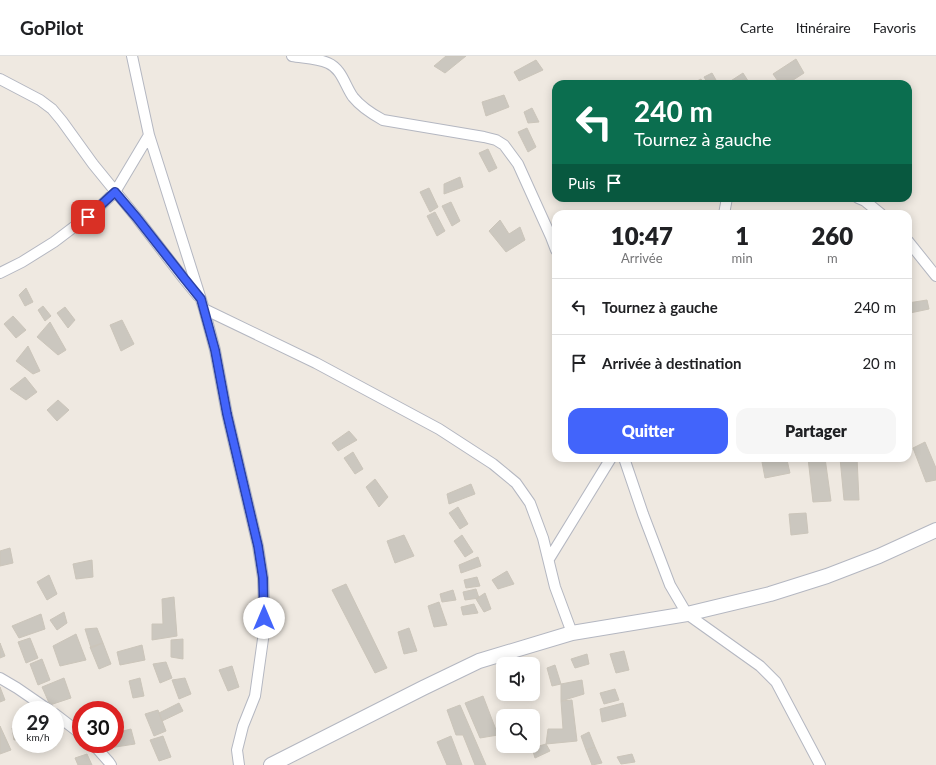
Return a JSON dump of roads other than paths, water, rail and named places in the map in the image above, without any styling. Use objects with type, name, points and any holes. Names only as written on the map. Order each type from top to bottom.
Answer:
[{"type":"main road","points":[[271,765],[479,661],[572,633],[687,614],[770,594],[827,576],[879,556],[936,530]]},
{"type":"street","points":[[133,56],[149,135],[201,299],[215,350],[227,414],[256,538],[263,578],[263,639],[255,696],[237,750],[239,765]]},
{"type":"street","points":[[292,56],[329,63],[337,69],[358,103],[382,120],[496,140],[504,145],[518,164],[552,240]]},
{"type":"street","points":[[0,79],[31,94],[52,109],[93,164],[201,299]]},
{"type":"street","points":[[0,273],[22,262],[54,242],[95,211],[115,192],[149,135]]},
{"type":"street","points":[[866,202],[876,210]]},
{"type":"street","points":[[912,246],[936,276]]},
{"type":"street","points":[[204,309],[342,377],[439,430],[493,464],[516,483],[530,503],[543,538],[556,587],[572,633]]},
{"type":"street","points":[[549,559],[609,462]]},
{"type":"street","points":[[625,462],[670,585],[687,614],[760,666],[776,682],[818,764]]},
{"type":"street","points":[[0,678],[36,701]]},
{"type":"street","points":[[64,721],[72,727]]},
{"type":"street","points":[[101,753],[110,765]]}]
